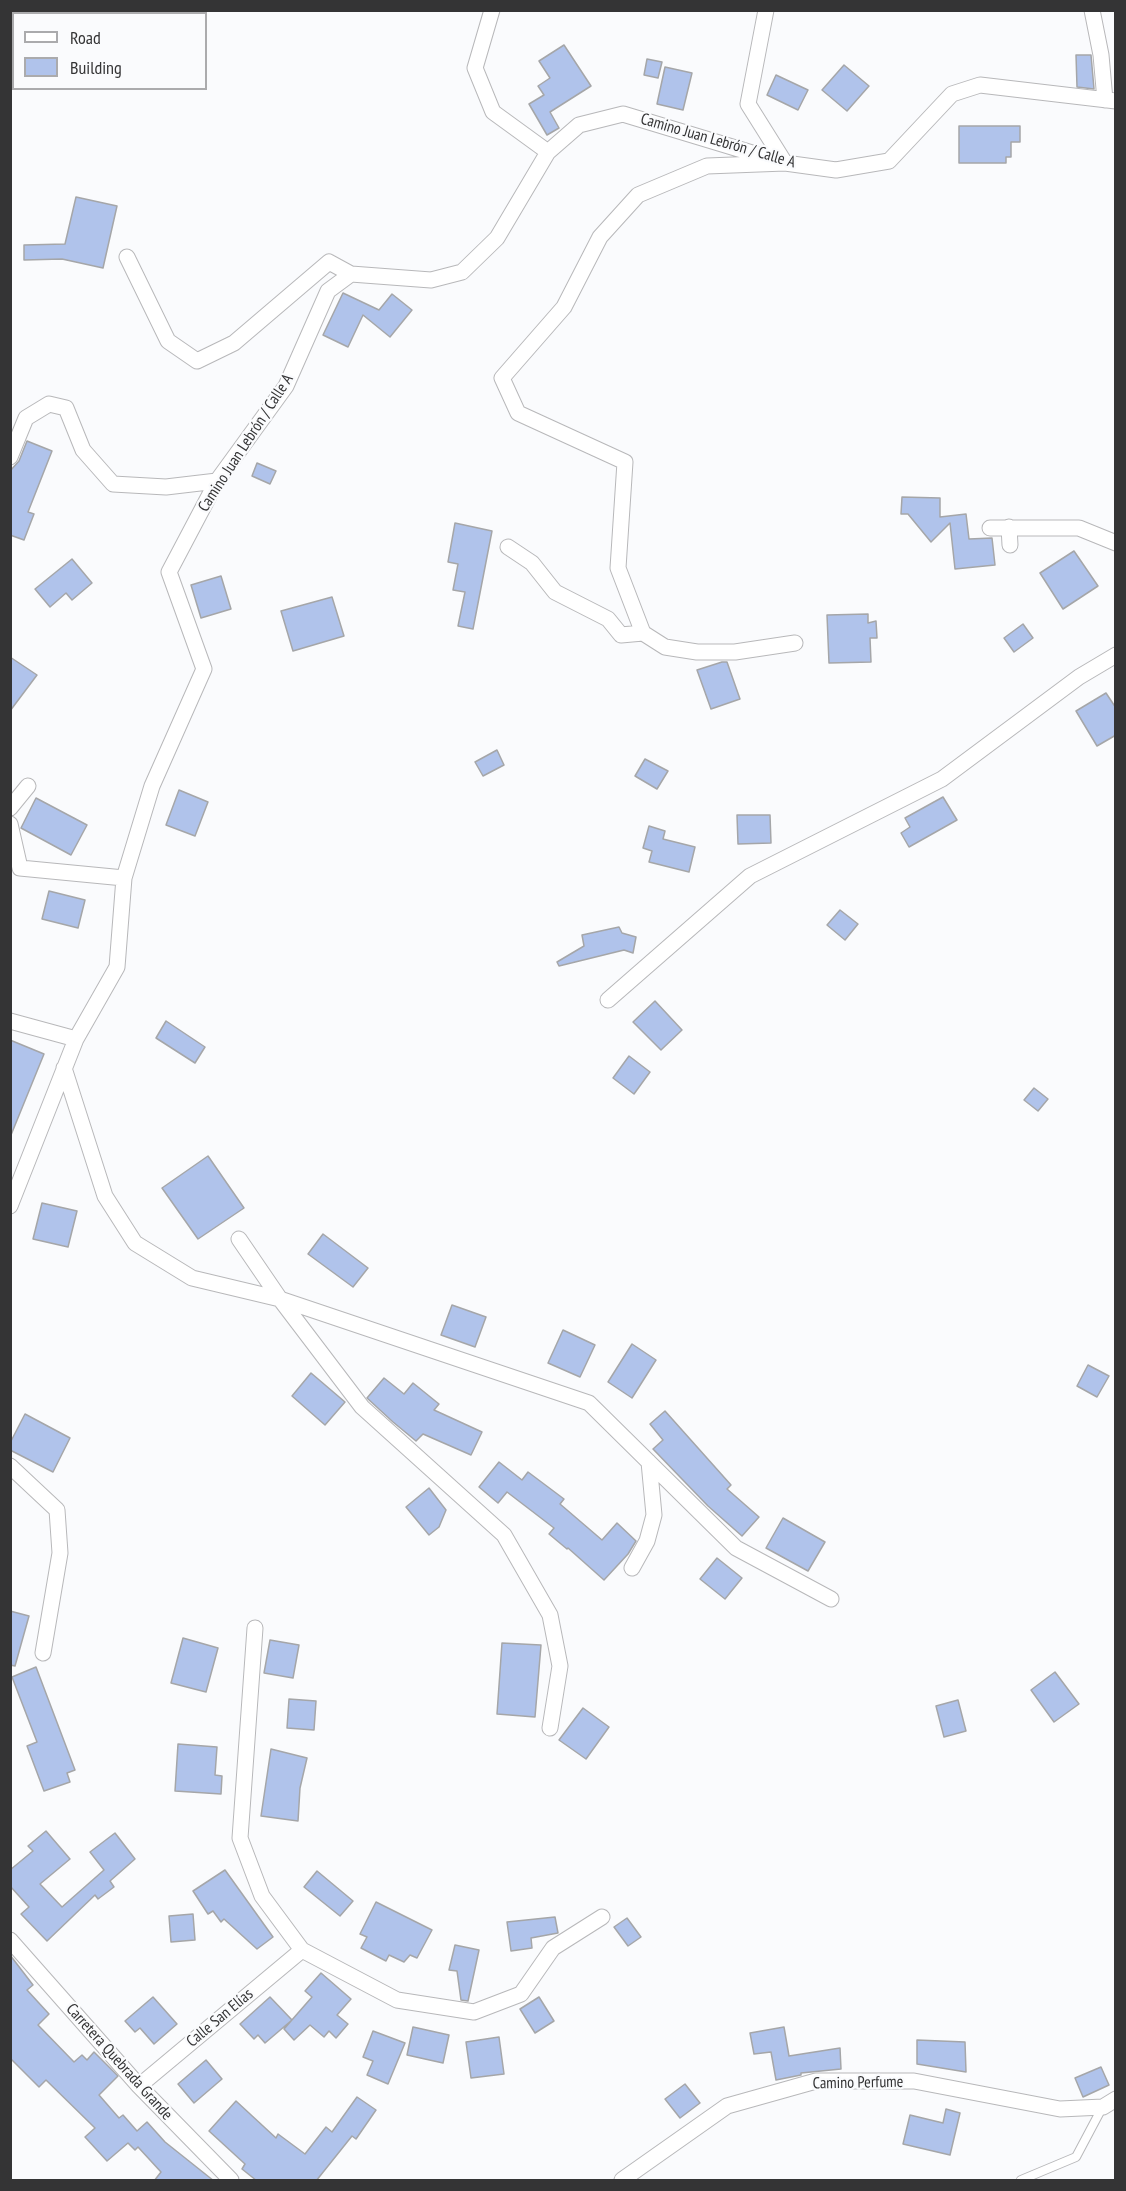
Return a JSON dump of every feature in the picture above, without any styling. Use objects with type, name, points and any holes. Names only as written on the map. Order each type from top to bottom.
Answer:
[{"type":"street","points":[[492,10],[475,68],[493,112],[548,152]]},
{"type":"street","points":[[766,10],[748,104],[784,163],[707,166],[638,195],[600,237],[564,307],[502,378],[518,413],[625,462],[618,568],[643,633],[665,647],[697,652],[735,652],[795,643]]},
{"type":"street","points":[[1092,10],[1110,100]]},
{"type":"street","name":"Camino Juan Lebrón / Calle A","points":[[10,1206],[76,1039],[117,967],[124,878],[152,786],[204,669],[169,572],[217,481],[286,386],[328,291],[351,274],[431,280],[462,272],[497,238],[548,152],[579,125],[623,114],[784,163],[836,170],[889,161],[952,94],[980,85],[1110,100]]},
{"type":"street","points":[[127,257],[168,341],[197,361],[234,343],[329,262],[351,274]]},
{"type":"street","points":[[10,457],[26,418],[49,404],[66,408],[83,450],[113,484],[166,487],[217,481]]},
{"type":"street","points":[[1009,527],[1010,545]]},
{"type":"street","points":[[990,528],[1079,528],[1116,543]]},
{"type":"street","points":[[508,547],[532,564],[555,592],[608,619],[621,635],[643,633]]},
{"type":"street","points":[[608,999],[750,876],[942,779],[1079,677],[1116,655]]},
{"type":"street","points":[[10,808],[28,786]]},
{"type":"street","points":[[10,824],[20,868],[124,878]]},
{"type":"street","points":[[10,1021],[76,1039]]},
{"type":"street","points":[[64,1068],[105,1196],[135,1243],[192,1278],[280,1299],[589,1403],[736,1548],[831,1599]]},
{"type":"street","points":[[238,1239],[280,1299],[362,1407],[504,1535],[550,1615],[560,1666],[550,1728]]},
{"type":"street","points":[[632,1568],[647,1541],[654,1515],[649,1462]]},
{"type":"street","points":[[10,1466],[57,1510],[60,1553],[43,1653]]},
{"type":"street","points":[[255,1628],[240,1838],[262,1896],[302,1950],[397,2000],[474,2012],[521,1994],[553,1948],[602,1917]]},
{"type":"street","name":"Carretera Quebrada Grande","points":[[10,1940],[139,2086],[231,2181]]},
{"type":"street","name":"Calle San Elías","points":[[139,2086],[302,1950]]},
{"type":"street","name":"Camino Perfume","points":[[622,2181],[727,2106],[816,2081],[914,2081],[1060,2109],[1109,2103]]},
{"type":"lane","points":[[1021,2181],[1076,2157],[1109,2103]]},
{"type":"building","points":[[564,45],[591,86],[550,112],[559,128],[547,135],[529,104],[544,95],[538,86],[550,78],[539,61]]},
{"type":"building","points":[[1076,55],[1091,55],[1094,89],[1077,87]]},
{"type":"building","points":[[647,59],[662,62],[658,78],[644,75]]},
{"type":"building","points":[[844,65],[869,86],[847,111],[822,90]]},
{"type":"building","points":[[665,67],[692,73],[683,110],[657,104]]},
{"type":"building","points":[[776,75],[808,90],[798,110],[767,95]]},
{"type":"building","points":[[959,126],[1020,126],[1020,142],[1011,142],[1011,157],[1006,157],[1006,163],[959,163]]},
{"type":"building","points":[[76,197],[117,206],[103,268],[62,259],[24,260],[24,245],[65,244]]},
{"type":"building","points":[[343,293],[379,310],[392,294],[412,310],[390,337],[363,315],[348,347],[323,335]]},
{"type":"building","points":[[27,441],[52,451],[28,512],[34,514],[24,540],[10,535],[10,471],[19,461]]},
{"type":"building","points":[[257,463],[276,471],[270,484],[252,476]]},
{"type":"building","points":[[902,497],[940,498],[940,517],[966,514],[969,539],[992,538],[995,565],[955,569],[950,523],[931,542],[908,514],[901,514]]},
{"type":"building","points":[[455,523],[492,531],[473,629],[458,626],[465,592],[453,590],[458,564],[448,562]]},
{"type":"building","points":[[1074,551],[1098,586],[1063,609],[1040,573]]},
{"type":"building","points":[[72,559],[92,583],[72,600],[66,593],[50,607],[35,589]]},
{"type":"building","points":[[221,576],[231,609],[201,618],[191,585]]},
{"type":"building","points":[[332,597],[344,636],[293,651],[281,611]]},
{"type":"building","points":[[868,614],[868,623],[876,621],[877,638],[870,638],[871,662],[829,663],[827,615]]},
{"type":"building","points":[[1023,624],[1033,638],[1014,652],[1004,638]]},
{"type":"building","points":[[10,657],[37,675],[10,711]]},
{"type":"building","points":[[727,662],[740,699],[711,709],[697,670]]},
{"type":"building","points":[[1106,693],[1116,708],[1116,735],[1097,746],[1076,711]]},
{"type":"building","points":[[497,750],[504,765],[483,776],[475,762]]},
{"type":"building","points":[[645,759],[668,771],[657,789],[635,776]]},
{"type":"building","points":[[179,790],[208,802],[195,836],[166,825]]},
{"type":"building","points":[[943,797],[957,820],[909,847],[901,833],[910,827],[905,818]]},
{"type":"building","points":[[36,798],[87,825],[71,855],[21,828]]},
{"type":"building","points":[[737,815],[770,815],[771,843],[738,844]]},
{"type":"building","points":[[649,826],[665,831],[663,839],[695,847],[689,872],[649,862],[652,851],[643,848]]},
{"type":"building","points":[[49,891],[85,900],[78,928],[42,919]]},
{"type":"building","points":[[840,910],[858,924],[845,940],[827,925]]},
{"type":"building","points":[[619,927],[622,933],[636,937],[633,953],[624,950],[559,966],[557,962],[584,946],[582,935]]},
{"type":"building","points":[[655,1001],[682,1030],[661,1050],[633,1022]]},
{"type":"building","points":[[166,1021],[205,1047],[195,1063],[156,1038]]},
{"type":"building","points":[[10,1040],[44,1054],[11,1135],[10,1135]]},
{"type":"building","points":[[629,1056],[650,1072],[634,1094],[613,1078]]},
{"type":"building","points":[[1034,1088],[1048,1099],[1038,1111],[1024,1100]]},
{"type":"building","points":[[208,1156],[244,1208],[198,1239],[162,1188]]},
{"type":"building","points":[[42,1203],[77,1211],[68,1247],[33,1239]]},
{"type":"building","points":[[323,1234],[368,1268],[353,1287],[308,1254]]},
{"type":"building","points":[[452,1305],[486,1317],[475,1347],[441,1335]]},
{"type":"building","points":[[563,1330],[595,1345],[580,1377],[548,1363]]},
{"type":"building","points":[[632,1344],[656,1360],[632,1398],[608,1382]]},
{"type":"building","points":[[1088,1365],[1109,1376],[1097,1397],[1077,1386]]},
{"type":"building","points":[[311,1373],[345,1402],[325,1425],[292,1396]]},
{"type":"building","points":[[384,1378],[404,1394],[413,1383],[439,1404],[434,1410],[482,1432],[471,1455],[423,1434],[416,1441],[393,1422],[367,1398]]},
{"type":"building","points":[[665,1411],[731,1485],[727,1489],[759,1517],[742,1536],[708,1506],[653,1449],[663,1440],[650,1424]]},
{"type":"building","points":[[25,1414],[70,1438],[53,1472],[10,1450],[10,1443]]},
{"type":"building","points":[[499,1462],[522,1480],[528,1472],[564,1499],[560,1504],[602,1540],[617,1523],[636,1541],[628,1554],[604,1580],[549,1534],[554,1528],[507,1492],[498,1503],[479,1487]]},
{"type":"building","points":[[429,1488],[446,1510],[439,1527],[429,1535],[406,1507]]},
{"type":"building","points":[[783,1518],[825,1542],[808,1571],[766,1548]]},
{"type":"building","points":[[717,1558],[742,1578],[725,1599],[700,1579]]},
{"type":"building","points":[[10,1611],[29,1616],[15,1666],[10,1665]]},
{"type":"building","points":[[183,1638],[218,1648],[206,1692],[171,1683]]},
{"type":"building","points":[[270,1640],[299,1645],[293,1678],[264,1673]]},
{"type":"building","points":[[502,1643],[541,1645],[535,1717],[497,1714]]},
{"type":"building","points":[[36,1667],[75,1770],[67,1773],[70,1782],[44,1791],[27,1746],[37,1742],[12,1677]]},
{"type":"building","points":[[1055,1672],[1079,1704],[1054,1722],[1031,1690]]},
{"type":"building","points":[[289,1699],[316,1701],[314,1730],[287,1728]]},
{"type":"building","points":[[958,1700],[966,1731],[944,1737],[936,1706]]},
{"type":"building","points":[[583,1708],[609,1727],[586,1759],[559,1740]]},
{"type":"building","points":[[178,1744],[217,1747],[215,1775],[222,1776],[221,1794],[175,1791]]},
{"type":"building","points":[[271,1749],[307,1758],[300,1788],[298,1821],[261,1816]]},
{"type":"building","points":[[46,1831],[70,1859],[40,1884],[62,1907],[104,1870],[90,1852],[115,1833],[135,1859],[110,1881],[114,1887],[98,1899],[95,1895],[47,1941],[21,1914],[29,1907],[10,1886],[10,1870],[33,1851],[28,1846]]},
{"type":"building","points":[[225,1870],[273,1937],[257,1949],[224,1919],[221,1922],[213,1911],[208,1914],[193,1891]]},
{"type":"building","points":[[317,1871],[353,1901],[340,1916],[304,1887]]},
{"type":"building","points":[[376,1902],[432,1930],[417,1958],[410,1955],[404,1962],[389,1955],[386,1961],[361,1948],[367,1937],[360,1934]]},
{"type":"building","points":[[193,1914],[195,1940],[171,1942],[169,1916]]},
{"type":"building","points":[[555,1917],[558,1933],[531,1938],[532,1948],[511,1951],[507,1922]]},
{"type":"building","points":[[627,1918],[641,1937],[628,1946],[614,1927]]},
{"type":"building","points":[[455,1945],[479,1950],[468,2001],[461,2000],[457,1971],[449,1970]]},
{"type":"building","points":[[10,1955],[33,1985],[27,1990],[49,2014],[38,2025],[74,2062],[82,2055],[87,2060],[94,2052],[118,2076],[99,2095],[119,2118],[123,2115],[137,2131],[147,2122],[165,2142],[214,2181],[154,2181],[161,2172],[138,2147],[135,2150],[128,2143],[107,2161],[85,2137],[95,2128],[46,2080],[39,2087],[10,2058]]},
{"type":"building","points":[[321,1973],[351,1999],[337,2015],[348,2024],[336,2038],[329,2031],[324,2037],[310,2025],[294,2040],[284,2029],[312,1997],[305,1991]]},
{"type":"building","points":[[153,1997],[177,2024],[154,2044],[140,2028],[135,2032],[125,2021]]},
{"type":"building","points":[[270,1997],[292,2020],[265,2043],[258,2035],[254,2039],[240,2024]]},
{"type":"building","points":[[539,1997],[554,2021],[535,2033],[520,2009]]},
{"type":"building","points":[[413,2027],[449,2035],[443,2063],[407,2055]]},
{"type":"building","points":[[784,2027],[789,2056],[840,2048],[841,2069],[801,2073],[801,2075],[776,2080],[771,2052],[754,2054],[750,2033]]},
{"type":"building","points":[[373,2031],[405,2043],[388,2084],[367,2075],[373,2061],[363,2057]]},
{"type":"building","points":[[499,2037],[504,2074],[471,2078],[466,2042]]},
{"type":"building","points":[[917,2040],[965,2042],[966,2072],[917,2064]]},
{"type":"building","points":[[206,2060],[222,2079],[194,2103],[178,2084]]},
{"type":"building","points":[[1101,2067],[1109,2085],[1083,2097],[1075,2078]]},
{"type":"building","points":[[685,2084],[700,2103],[680,2118],[665,2099]]},
{"type":"building","points":[[357,2097],[376,2110],[356,2139],[352,2136],[316,2181],[257,2181],[242,2169],[245,2164],[209,2131],[236,2101],[276,2138],[278,2134],[305,2154],[326,2127],[332,2132]]},
{"type":"building","points":[[946,2109],[960,2113],[950,2155],[903,2144],[910,2115],[943,2123]]}]
